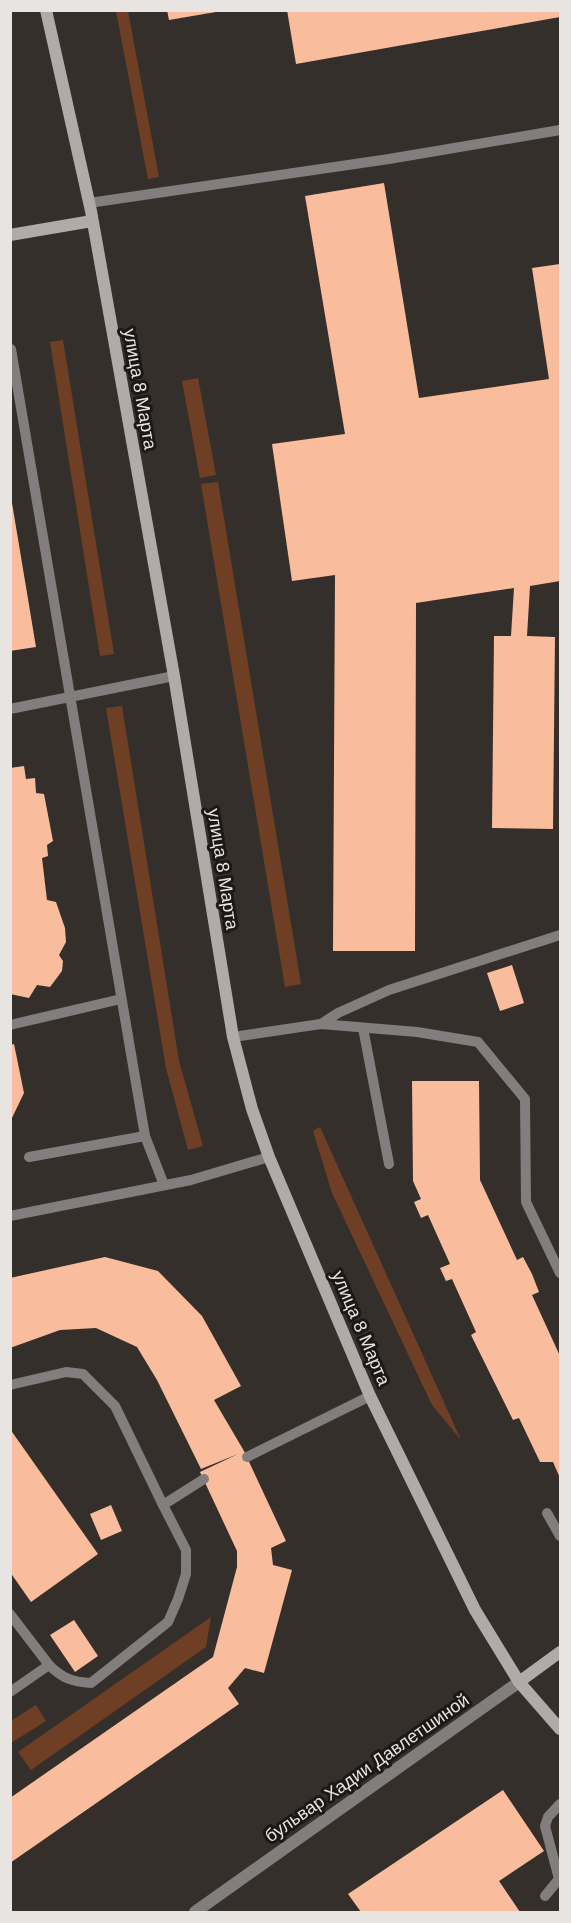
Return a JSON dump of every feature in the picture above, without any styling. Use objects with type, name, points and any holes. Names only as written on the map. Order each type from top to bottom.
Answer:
[{"type":"main road","name":"улица 8 Марта","points":[[46,10],[89,203],[174,676],[233,1037],[252,1109],[269,1157],[370,1396],[475,1610],[519,1682],[561,1729]]},
{"type":"main road","points":[[10,235],[92,221]]},
{"type":"main road","name":"бульвар Хадии Давлетшиной","points":[[519,1682],[561,1652]]},
{"type":"street","name":"бульвар Хадии Давлетшиной","points":[[195,1912],[519,1682]]},
{"type":"lane","points":[[89,203],[388,159],[561,130]]},
{"type":"lane","points":[[11,349],[14,390],[70,697],[145,1136],[164,1185]]},
{"type":"lane","points":[[10,709],[174,676]]},
{"type":"lane","points":[[321,1024],[338,1013],[389,990],[561,934]]},
{"type":"lane","points":[[10,1025],[122,999]]},
{"type":"lane","points":[[233,1037],[321,1024],[417,1032],[478,1042],[525,1099],[526,1202],[561,1273]]},
{"type":"lane","points":[[363,1028],[389,1164]]},
{"type":"lane","points":[[29,1157],[145,1136]]},
{"type":"lane","points":[[10,1216],[192,1180],[269,1157]]},
{"type":"lane","points":[[10,1385],[66,1372],[83,1374],[115,1406],[186,1550],[186,1574],[168,1622],[91,1683],[73,1682],[60,1675],[49,1665],[10,1614]]},
{"type":"lane","points":[[247,1457],[370,1396]]},
{"type":"lane","points":[[163,1505],[204,1479]]},
{"type":"lane","points":[[546,1513],[561,1536]]},
{"type":"lane","points":[[10,1692],[49,1665]]},
{"type":"lane","points":[[545,1896],[559,1879],[544,1826],[548,1817],[561,1804]]},
{"type":"shaded area","points":[[116,11],[128,11],[159,177],[148,179]]},
{"type":"shaded area","points":[[63,340],[114,654],[100,656],[50,342]]},
{"type":"shaded area","points":[[198,378],[216,475],[200,478],[182,381]]},
{"type":"shaded area","points":[[218,482],[301,984],[285,987],[201,484]]},
{"type":"shaded area","points":[[122,706],[179,1061],[203,1146],[188,1150],[166,1068],[106,708]]},
{"type":"shaded area","points":[[320,1127],[461,1440],[432,1405],[332,1193],[313,1131]]},
{"type":"shaded area","points":[[211,1617],[206,1647],[31,1770],[18,1752]]},
{"type":"shaded area","points":[[36,1705],[46,1721],[11,1743],[11,1721]]},
{"type":"building","points":[[167,10],[216,10],[216,12],[169,20]]},
{"type":"building","points":[[287,10],[560,10],[560,17],[296,64]]},
{"type":"building","points":[[384,183],[419,398],[549,379],[532,268],[560,264],[560,581],[530,586],[527,636],[555,637],[553,829],[492,828],[494,636],[511,636],[514,588],[416,603],[415,951],[333,951],[335,575],[292,581],[272,444],[345,434],[305,196]]},
{"type":"building","points":[[10,491],[36,647],[10,651]]},
{"type":"building","points":[[24,766],[26,779],[35,778],[36,793],[44,794],[53,841],[47,845],[48,856],[42,858],[47,900],[56,902],[65,928],[66,942],[59,955],[63,961],[62,971],[50,987],[37,985],[29,998],[10,994],[10,768]]},
{"type":"building","points":[[512,965],[524,1003],[500,1011],[487,973]]},
{"type":"building","points":[[14,1044],[24,1093],[10,1122],[10,1045]]},
{"type":"building","points":[[412,1081],[479,1081],[480,1180],[517,1260],[523,1257],[532,1274],[539,1292],[532,1295],[560,1356],[560,1478],[553,1462],[540,1462],[519,1418],[513,1420],[471,1335],[476,1332],[452,1279],[446,1281],[440,1268],[450,1264],[428,1215],[421,1218],[414,1202],[421,1199],[413,1181]]},
{"type":"building","points":[[105,1257],[158,1271],[202,1316],[241,1386],[214,1400],[244,1451],[286,1541],[271,1548],[273,1565],[292,1570],[264,1673],[245,1668],[228,1688],[239,1704],[10,1863],[10,1798],[213,1657],[237,1567],[237,1551],[200,1472],[238,1454],[201,1469],[157,1380],[137,1347],[96,1328],[60,1330],[10,1348],[10,1278]]},
{"type":"building","points":[[10,1429],[98,1554],[31,1602],[10,1572]]},
{"type":"building","points":[[111,1505],[122,1531],[101,1540],[90,1514]]},
{"type":"building","points":[[74,1620],[98,1656],[75,1672],[50,1635]]},
{"type":"building","points":[[503,1790],[544,1851],[499,1881],[520,1912],[361,1912],[348,1894]]}]
